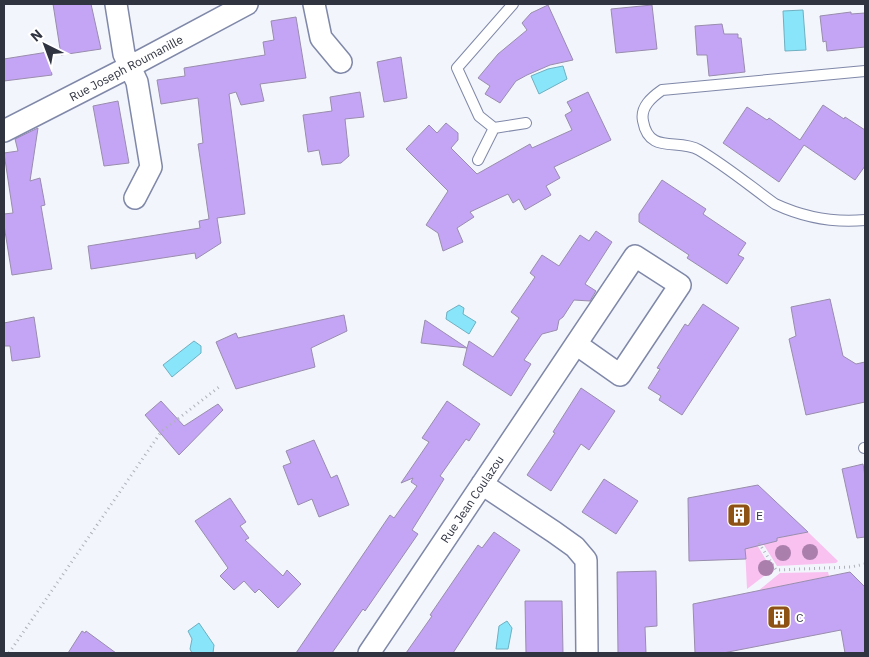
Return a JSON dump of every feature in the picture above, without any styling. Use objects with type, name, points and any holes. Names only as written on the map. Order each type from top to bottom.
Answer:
[{"type":"street","points":[[116,4],[124,54],[132,66],[137,82],[151,167],[136,198]]},
{"type":"street","name":"Rue Joseph Roumanille","points":[[4,131],[132,66],[247,4]]},
{"type":"street","points":[[314,4],[321,38],[341,62]]},
{"type":"street","name":"Rue Jean Coulazou","points":[[369,653],[576,344],[636,256],[680,285],[620,375],[576,344]]},
{"type":"street","points":[[482,484],[575,547],[586,560],[587,653]]},
{"type":"lane","points":[[513,4],[458,68],[480,116],[494,128],[526,123]]},
{"type":"lane","points":[[865,71],[662,90],[645,105],[642,118],[646,133],[658,143],[696,148],[775,204],[788,210],[816,218],[851,221],[865,220]]},
{"type":"lane","points":[[478,160],[494,128]]},
{"type":"path","points":[[9,653],[161,432],[219,387]]},
{"type":"path","points":[[759,543],[776,570],[851,567],[865,564]]},
{"type":"shaded area","points":[[808,532],[838,561],[836,563],[777,566],[762,542],[766,544],[777,541],[777,538]]},
{"type":"shaded area","points":[[756,543],[772,570],[747,589],[745,548]]},
{"type":"shaded area","points":[[828,572],[829,576],[758,591],[780,573]]},
{"type":"water","points":[[803,10],[806,50],[785,51],[783,11]]},
{"type":"water","points":[[563,66],[567,79],[539,94],[531,76],[548,69]]},
{"type":"water","points":[[459,305],[464,308],[463,314],[476,322],[469,334],[446,319],[447,312]]},
{"type":"water","points":[[194,341],[201,346],[201,353],[172,377],[163,365]]},
{"type":"water","points":[[507,621],[512,628],[508,649],[496,649],[499,626]]},
{"type":"water","points":[[199,623],[214,645],[213,653],[192,653],[190,649],[192,639],[188,631]]},
{"type":"building","points":[[53,4],[91,4],[101,49],[61,55]]},
{"type":"building","points":[[548,5],[573,60],[550,65],[516,81],[500,103],[485,94],[490,86],[478,78],[498,54],[527,30],[522,23],[531,13]]},
{"type":"building","points":[[652,5],[657,49],[616,53],[611,9]]},
{"type":"building","points":[[851,12],[851,14],[865,13],[865,47],[827,51],[826,41],[823,42],[820,16]]},
{"type":"building","points":[[296,17],[306,78],[260,84],[264,101],[241,105],[236,92],[229,94],[245,214],[217,218],[221,243],[196,259],[195,253],[91,269],[88,246],[200,228],[199,221],[209,219],[198,144],[203,143],[198,98],[161,104],[157,80],[185,76],[184,68],[265,55],[263,42],[274,40],[271,21]]},
{"type":"building","points":[[722,24],[724,34],[738,34],[738,38],[741,38],[745,72],[709,76],[707,55],[697,55],[695,26]]},
{"type":"building","points":[[48,52],[52,75],[4,81],[4,59]]},
{"type":"building","points":[[401,57],[407,98],[384,102],[377,62]]},
{"type":"building","points":[[360,92],[364,117],[345,119],[349,156],[341,163],[322,165],[319,150],[308,152],[303,115],[332,111],[330,97]]},
{"type":"building","points":[[588,92],[611,140],[554,167],[560,178],[546,186],[551,195],[525,210],[519,199],[513,203],[508,194],[470,212],[474,217],[457,228],[463,242],[443,251],[438,233],[426,225],[448,191],[406,149],[429,125],[437,133],[446,123],[458,133],[458,140],[451,148],[477,174],[530,144],[532,148],[572,130],[565,115],[572,111],[567,102]]},
{"type":"building","points":[[118,101],[129,163],[104,166],[93,106]]},
{"type":"building","points":[[823,105],[865,130],[865,166],[855,180],[804,145],[779,182],[723,143],[747,107],[767,120],[769,118],[800,140]]},
{"type":"building","points":[[38,128],[30,181],[40,178],[45,205],[41,206],[52,269],[12,275],[4,214],[13,213],[4,153],[18,151],[15,139]]},
{"type":"building","points":[[662,180],[706,209],[703,214],[746,243],[738,255],[744,258],[727,284],[687,258],[689,255],[639,222],[639,214]]},
{"type":"building","points":[[596,231],[612,242],[585,284],[596,291],[590,301],[574,300],[559,320],[557,330],[542,334],[524,360],[531,364],[511,396],[463,365],[469,341],[493,357],[519,318],[511,312],[535,277],[530,273],[542,255],[559,266],[580,235],[589,241]]},
{"type":"building","points":[[830,299],[843,356],[856,364],[865,362],[865,402],[806,415],[789,339],[796,336],[791,307]]},
{"type":"building","points":[[703,304],[739,328],[682,415],[659,400],[661,396],[648,388],[660,369],[657,368],[685,324],[688,326]]},
{"type":"building","points":[[344,315],[347,331],[311,348],[315,367],[236,389],[216,342],[236,333],[238,338]]},
{"type":"building","points":[[34,317],[40,357],[12,361],[10,346],[4,346],[4,323]]},
{"type":"building","points":[[425,320],[467,348],[421,343]]},
{"type":"building","points":[[581,388],[615,411],[589,450],[581,444],[551,491],[527,475],[555,433],[553,432]]},
{"type":"building","points":[[161,401],[184,426],[218,404],[223,410],[179,455],[145,415]]},
{"type":"building","points":[[447,401],[480,424],[469,441],[466,439],[440,476],[444,479],[412,530],[418,534],[365,611],[363,609],[332,653],[296,653],[390,515],[394,518],[417,486],[411,482],[413,478],[401,483],[429,442],[422,438]]},
{"type":"building","points":[[314,440],[331,478],[337,475],[349,505],[319,517],[312,499],[298,505],[283,466],[291,463],[286,451]]},
{"type":"building","points":[[863,464],[865,476],[865,537],[857,538],[842,469]]},
{"type":"building","points":[[604,479],[638,501],[616,534],[582,512]]},
{"type":"building","name":"E","points":[[758,485],[808,532],[777,538],[777,541],[745,549],[746,559],[689,561],[688,498]]},
{"type":"building","points":[[230,498],[246,522],[240,526],[249,538],[245,540],[283,576],[287,570],[301,584],[278,608],[259,589],[255,593],[244,581],[234,590],[220,576],[228,568],[195,521]]},
{"type":"building","points":[[494,532],[520,550],[453,653],[406,653],[478,545],[482,548]]},
{"type":"building","points":[[656,571],[657,626],[645,627],[646,653],[618,653],[617,572]]},
{"type":"building","name":"C","points":[[850,572],[865,587],[865,653],[845,653],[841,630],[723,653],[695,653],[693,604]]},
{"type":"building","points":[[525,601],[562,601],[563,653],[526,653]]},
{"type":"building","points":[[82,631],[85,633],[86,631],[116,653],[68,653]]},
{"type":"place","name":"E","points":[[739,515]]},
{"type":"place","name":"C","points":[[779,617]]}]
